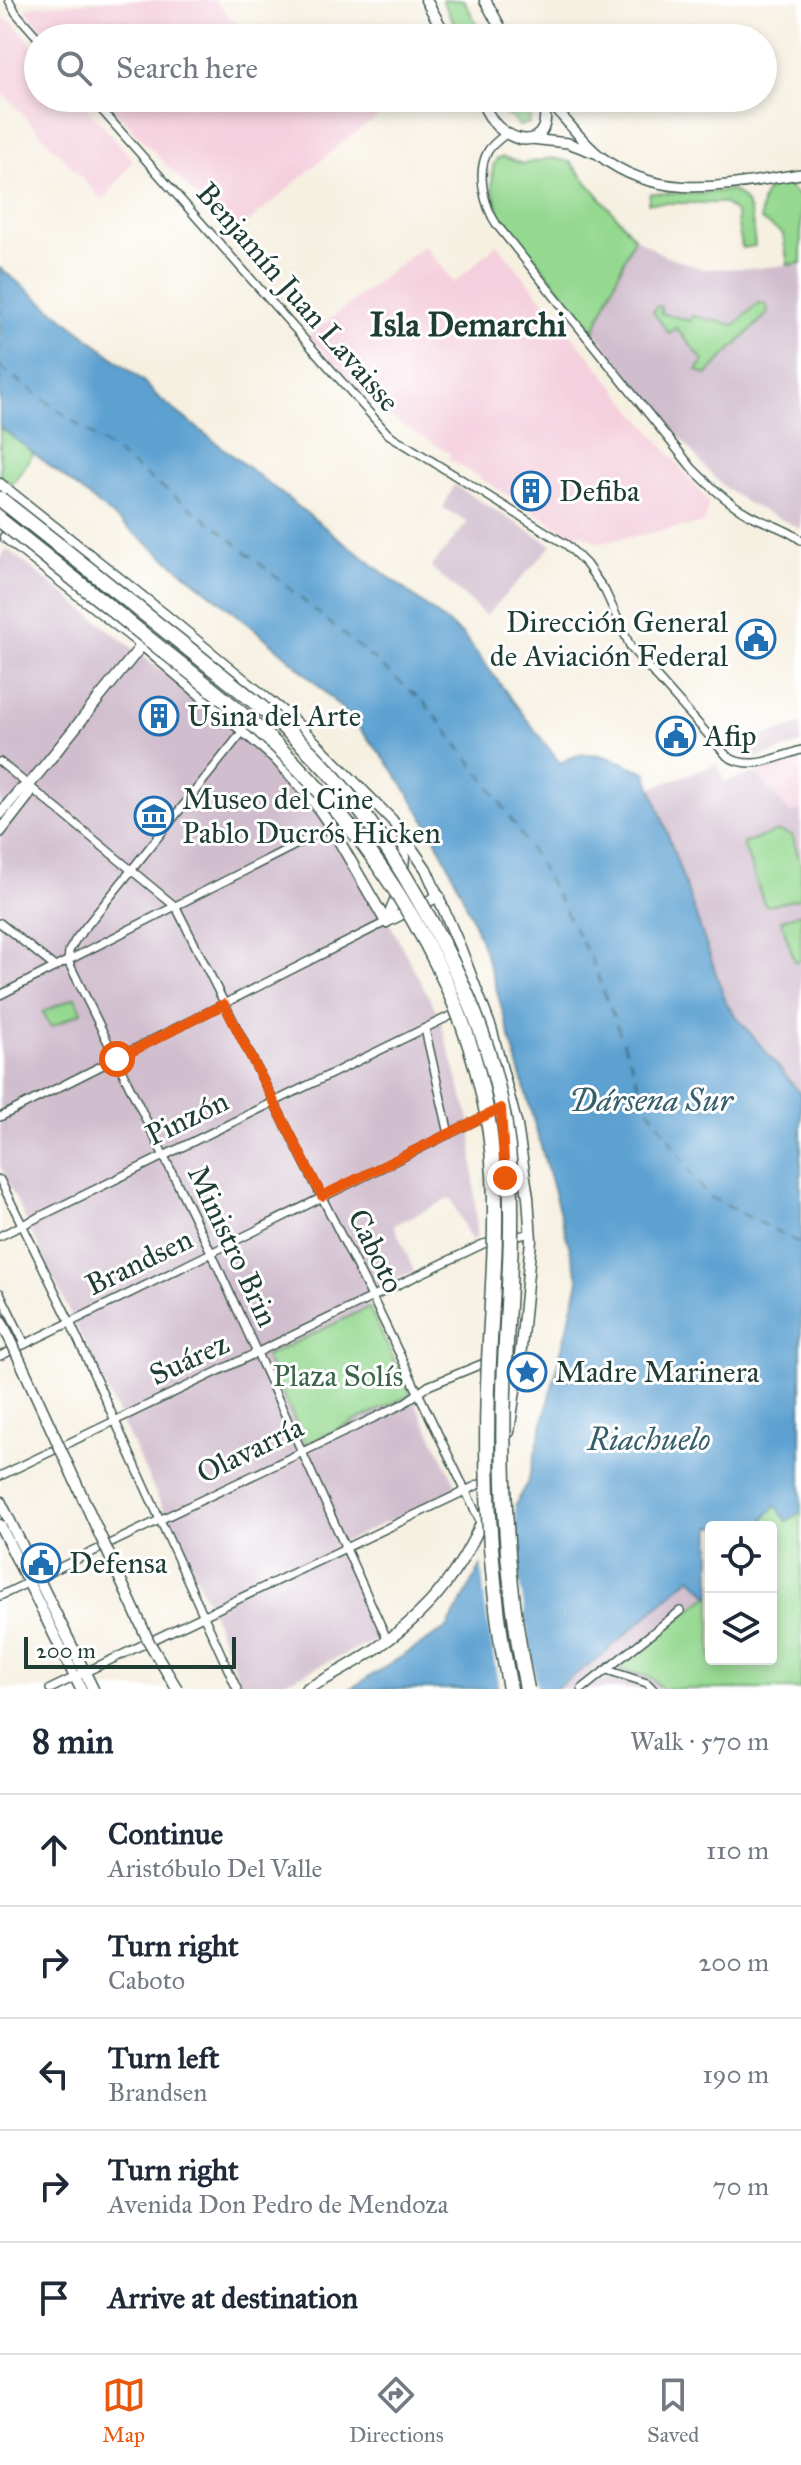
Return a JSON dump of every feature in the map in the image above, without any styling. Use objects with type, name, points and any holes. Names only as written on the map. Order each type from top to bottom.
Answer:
[{"type":"highway","points":[[0,499],[199,657],[314,756],[351,798],[390,851],[443,943],[467,993],[497,1081],[507,1142],[511,1219],[504,1389],[504,1506],[511,1592],[527,1689]]},
{"type":"highway","points":[[0,520],[224,700],[280,749],[313,785],[356,835],[402,903],[439,971],[464,1027],[482,1084],[494,1174],[487,1483],[496,1604],[510,1689]]},
{"type":"highway","points":[[2,535],[50,560]]},
{"type":"main road","points":[[426,0],[439,24]]},
{"type":"main road","points":[[485,0],[498,24]]},
{"type":"main road","points":[[487,112],[507,133],[531,139],[540,135],[546,125],[545,112]]},
{"type":"main road","points":[[0,484],[268,699],[376,803],[404,835],[426,869],[481,1000],[498,1052],[507,1106],[526,1182],[531,1233],[521,1348],[499,1475],[481,1523],[459,1567],[439,1594],[408,1626],[388,1641],[306,1689]]},
{"type":"main road","points":[[2,535],[142,645],[244,730],[293,777],[331,827],[386,922]]},
{"type":"main road","points":[[0,814],[19,791],[29,785],[142,645]]},
{"type":"main road","points":[[0,832],[28,796],[29,785]]},
{"type":"main road","points":[[386,922],[400,889],[404,835]]},
{"type":"main road","points":[[386,922],[439,896]]},
{"type":"main road","points":[[499,1475],[507,1237],[507,1106]]},
{"type":"main road","points":[[0,1319],[149,1642],[177,1689]]},
{"type":"main road","points":[[0,1501],[33,1580],[79,1674],[93,1689]]},
{"type":"main road","points":[[0,1525],[33,1580]]},
{"type":"main road","points":[[79,1674],[81,1689]]},
{"type":"street","points":[[9,0],[26,24]]},
{"type":"street","name":"Benjamín Juan Lavaisse","points":[[103,112],[384,431],[579,555],[605,591],[631,648],[727,756],[742,764],[754,764],[801,750]]},
{"type":"street","points":[[558,112],[598,154]]},
{"type":"street","points":[[507,133],[489,150],[484,167],[485,199],[493,219],[692,468],[739,508],[801,540]]},
{"type":"street","points":[[531,139],[562,142],[598,154],[646,182],[669,186],[701,188],[801,174]]},
{"type":"street","points":[[68,961],[69,951],[76,939],[244,730]]},
{"type":"street","name":"Caboto","points":[[0,762],[176,907],[276,1102],[481,1523]]},
{"type":"street","points":[[0,995],[376,803]]},
{"type":"street","points":[[0,1117],[386,922]]},
{"type":"street","points":[[0,923],[55,967]]},
{"type":"street","name":"Ministro Brin","points":[[68,961],[212,1254],[388,1641]]},
{"type":"street","name":"Pinzón","points":[[0,1236],[481,1000]]},
{"type":"street","points":[[425,1029],[449,1134]]},
{"type":"street","name":"Brandsen","points":[[0,1356],[507,1106]]},
{"type":"street","points":[[0,1180],[70,1322],[237,1689]]},
{"type":"street","name":"Suárez","points":[[0,1476],[483,1244],[531,1233]]},
{"type":"street","points":[[0,1293],[25,1344]]},
{"type":"street","name":"Olavarría","points":[[0,1596],[403,1404],[431,1385],[521,1348]]},
{"type":"street","points":[[50,1689],[499,1475]]},
{"type":"street","points":[[582,1689],[680,1611]]},
{"type":"street","points":[[607,1670],[647,1683],[653,1689]]},
{"type":"shaded area","points":[[114,0],[215,0],[236,24],[37,24],[26,11],[27,7]]},
{"type":"shaded area","points":[[0,12],[24,35],[24,112],[91,112],[133,160],[103,201],[0,90]]},
{"type":"shaded area","points":[[115,112],[384,112],[340,144],[234,235]]},
{"type":"shaded area","points":[[634,237],[665,256],[704,269],[801,263],[801,529],[745,502],[723,486],[594,331]]},
{"type":"shaded area","name":"Defiba","points":[[497,244],[709,502],[704,523],[599,543],[577,532],[575,537],[449,459],[451,454],[372,406],[309,336],[424,245],[454,283]]},
{"type":"shaded area","points":[[454,485],[552,545],[486,616],[431,567],[468,522],[443,508]]},
{"type":"shaded area","points":[[7,549],[242,735],[328,824],[390,924],[439,1016],[471,1125],[477,1237],[471,1241],[451,1198],[394,1225],[414,1271],[363,1296],[458,1489],[339,1544],[382,1637],[270,1689],[243,1689],[208,1603],[0,1166],[0,558]]},
{"type":"shaded area","points":[[801,724],[801,744],[754,759],[730,747]]},
{"type":"shaded area","points":[[801,758],[801,810],[791,814],[755,773]]},
{"type":"shaded area","points":[[718,763],[724,782],[755,773],[791,813],[801,810],[801,1094],[727,1005],[652,788]]},
{"type":"shaded area","points":[[776,1505],[787,1520],[801,1512],[801,1689],[555,1689],[607,1651],[691,1577],[705,1591],[705,1665],[777,1665],[777,1521],[767,1521]]},
{"type":"green space","points":[[442,0],[464,0],[477,24],[455,24]]},
{"type":"green space","points":[[504,112],[531,112],[529,123],[519,126]]},
{"type":"green space","points":[[503,157],[523,164],[552,158],[570,162],[634,237],[594,331],[500,215],[492,187],[493,166],[497,159]]},
{"type":"green space","points":[[784,182],[801,199],[801,263],[788,265],[783,234],[761,220],[761,206],[768,190]]},
{"type":"green space","points":[[731,190],[748,207],[755,246],[742,248],[736,213],[724,203],[648,203],[650,193],[699,194]]},
{"type":"green space","points":[[758,303],[766,304],[768,313],[706,375],[697,370],[704,361],[676,328],[669,333],[653,312],[657,306],[661,307],[661,313],[690,321],[692,316],[735,325]]},
{"type":"green space","points":[[0,427],[34,453],[12,484],[0,475]]},
{"type":"green space","points":[[778,831],[792,835],[801,865],[801,898],[769,906],[764,904],[743,843]]},
{"type":"green space","points":[[801,913],[801,960],[795,962],[781,920]]},
{"type":"green space","points":[[75,997],[82,1012],[51,1027],[43,1012]]},
{"type":"green space","name":"Plaza Solís","points":[[369,1307],[411,1395],[306,1444],[265,1357]]},
{"type":"green space","points":[[776,1505],[787,1520],[801,1512],[801,1689],[662,1689],[652,1678],[617,1668],[705,1598],[705,1665],[777,1665],[777,1521],[764,1521]]},
{"type":"water","name":"Dársena Sur","points":[[0,268],[143,381],[159,398],[463,635],[560,763],[583,754],[593,754],[646,772],[727,1005],[801,1094],[801,1512],[787,1521],[776,1506],[764,1521],[705,1521],[705,1591],[691,1577],[607,1651],[555,1689],[350,1689],[447,1628],[528,1482],[579,1281],[491,970],[472,917],[449,866],[408,792],[370,741],[322,689],[242,618],[0,427]]},
{"type":"pier","points":[[514,1499],[521,1590],[537,1689],[520,1689],[505,1593],[499,1526]]},
{"type":"pier","points":[[496,1531],[503,1603],[517,1689],[499,1689],[485,1605],[481,1559]]},
{"type":"ferry route","points":[[0,367],[220,530],[425,703],[492,789],[543,870],[592,961],[648,1107],[706,1195],[801,1244]]},
{"type":"place","name":"Defiba","points":[[531,491]]},
{"type":"place","name":"Dirección General de Aviación Federal","points":[[756,639]]},
{"type":"place","name":"Usina del Arte","points":[[159,716]]},
{"type":"place","name":"Afip","points":[[676,736]]},
{"type":"place","name":"Museo del Cine Pablo Ducrós Hicken","points":[[154,816]]},
{"type":"place","name":"Madre Marinera","points":[[527,1372]]},
{"type":"place","name":"Defensa","points":[[41,1563]]},
{"type":"district","name":"Isla Demarchi","points":[[468,324]]},
{"type":"route","points":[[117,1059],[224,1004],[322,1196],[501,1108],[505,1178]]},
{"type":"water label","name":"Riachuelo","points":[[649,1439]]}]
